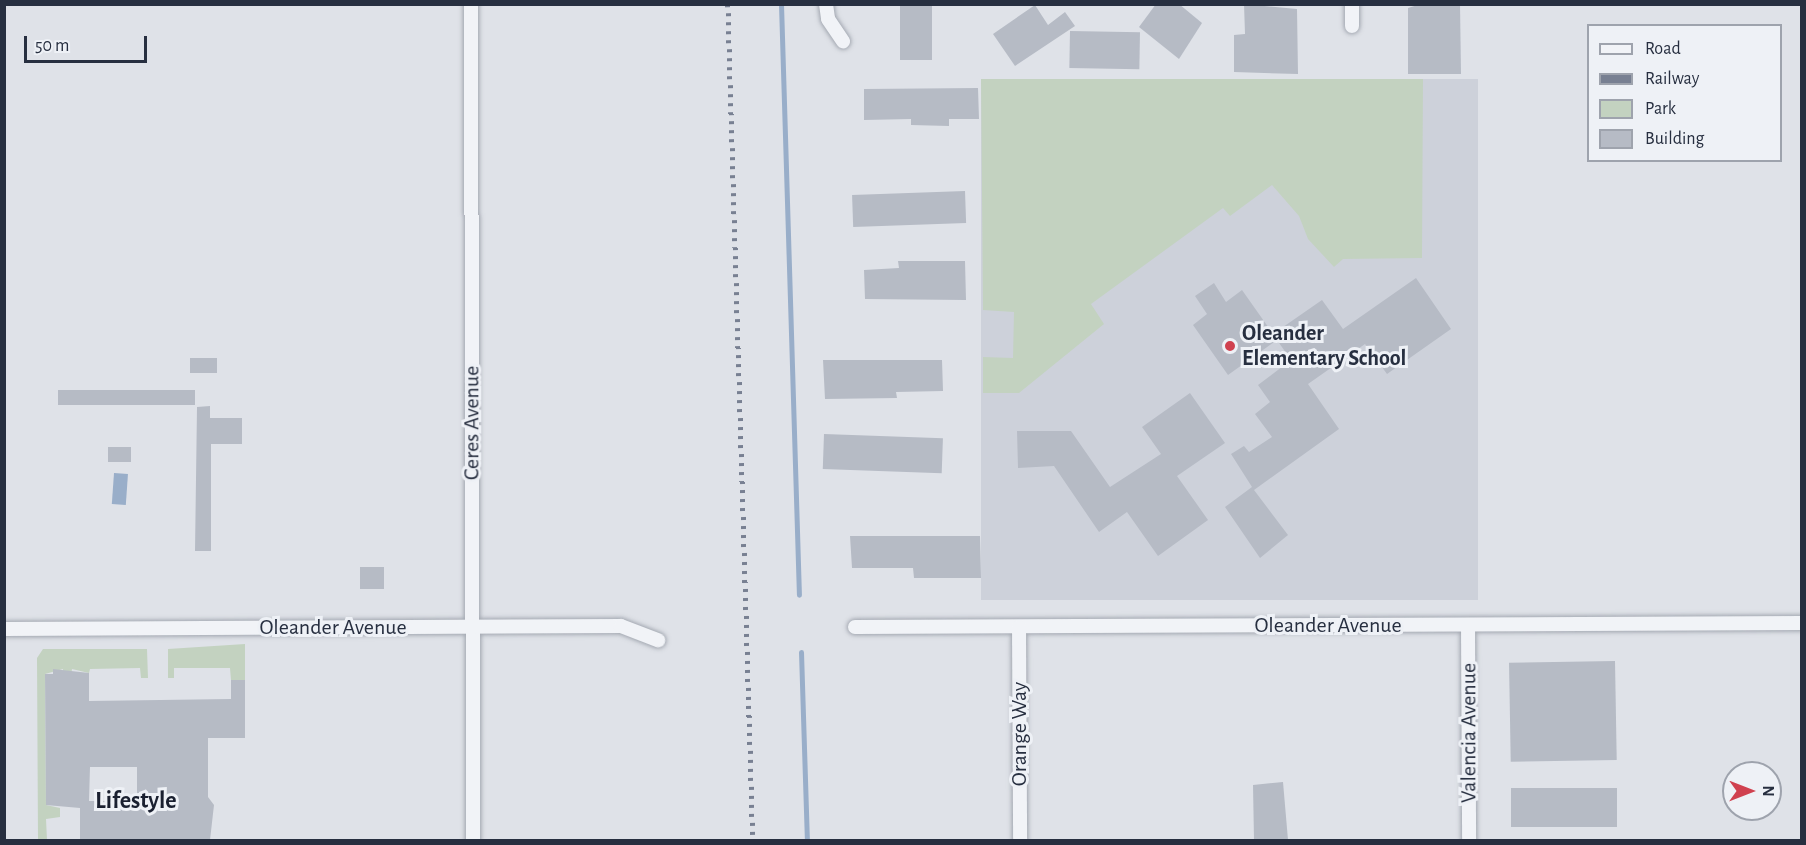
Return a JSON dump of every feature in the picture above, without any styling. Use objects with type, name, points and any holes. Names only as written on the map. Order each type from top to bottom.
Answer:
[{"type":"street","name":"Ceres Avenue","points":[[471,4],[473,840]]},
{"type":"street","points":[[826,4],[828,19],[843,40]]},
{"type":"street","points":[[1352,4],[1352,26]]},
{"type":"street","name":"Oleander Avenue","points":[[855,627],[1802,623]]},
{"type":"street","name":"Valencia Avenue","points":[[1468,625],[1469,840]]},
{"type":"street","name":"Oleander Avenue","points":[[4,629],[621,626],[658,640]]},
{"type":"street","name":"Orange Way","points":[[1019,627],[1020,840]]},
{"type":"shaded area","name":"Oleander Elementary School","points":[[981,79],[1478,79],[1478,600],[981,600]]},
{"type":"green space","points":[[981,79],[1423,79],[1422,258],[1343,259],[1334,267],[1308,239],[1299,216],[1272,185],[1230,216],[1223,208],[1091,304],[1104,324],[1019,393],[983,393],[983,357],[1013,358],[1014,312],[983,310]]},
{"type":"green space","points":[[245,644],[245,680],[231,680],[230,668],[174,668],[174,678],[168,678],[168,649]]},
{"type":"green space","points":[[43,649],[147,649],[148,678],[141,678],[140,668],[90,669],[89,673],[72,669],[71,677],[63,677],[63,669],[45,674],[46,805],[60,808],[60,817],[46,819],[47,840],[38,840],[37,658]]},
{"type":"water","points":[[114,473],[128,474],[126,505],[112,504]]},
{"type":"building","points":[[900,4],[932,4],[932,60],[900,60]]},
{"type":"building","points":[[1156,4],[1179,4],[1202,23],[1179,59],[1139,27]]},
{"type":"building","points":[[1244,4],[1297,9],[1298,74],[1234,72],[1234,35],[1245,34]]},
{"type":"building","points":[[1421,4],[1460,4],[1461,74],[1408,74],[1408,8]]},
{"type":"building","points":[[1035,5],[1048,25],[1065,12],[1075,26],[1015,66],[993,34]]},
{"type":"building","points":[[1070,31],[1140,32],[1139,69],[1069,68]]},
{"type":"building","points":[[978,88],[979,119],[949,119],[949,126],[911,125],[911,119],[864,120],[864,89]]},
{"type":"building","points":[[965,191],[966,223],[853,227],[852,195]]},
{"type":"building","points":[[898,261],[965,261],[966,300],[865,299],[864,270],[899,268]]},
{"type":"building","points":[[1416,278],[1451,329],[1387,374],[1365,344],[1308,384],[1339,429],[1254,490],[1288,535],[1260,558],[1225,507],[1252,487],[1231,454],[1244,446],[1249,452],[1272,437],[1255,414],[1270,402],[1258,385],[1291,360],[1277,340],[1228,375],[1193,325],[1207,314],[1195,296],[1214,283],[1226,302],[1242,290],[1273,334],[1322,300],[1343,329]]},
{"type":"building","points":[[190,358],[217,358],[217,373],[190,373]]},
{"type":"building","points":[[823,360],[942,360],[943,391],[896,392],[897,398],[825,399]]},
{"type":"building","points":[[58,390],[195,390],[195,405],[58,405]]},
{"type":"building","points":[[1190,393],[1225,443],[1177,476],[1208,520],[1158,556],[1127,512],[1099,532],[1054,466],[1018,468],[1017,431],[1071,431],[1110,487],[1161,454],[1142,427]]},
{"type":"building","points":[[210,406],[210,418],[242,418],[242,444],[211,444],[211,551],[195,551],[197,407]]},
{"type":"building","points":[[824,434],[943,438],[942,473],[823,469]]},
{"type":"building","points":[[108,447],[131,447],[131,462],[108,462]]},
{"type":"building","points":[[850,536],[980,536],[981,578],[914,578],[913,568],[852,568]]},
{"type":"building","points":[[360,567],[384,567],[384,589],[360,589]]},
{"type":"building","points":[[1615,661],[1617,760],[1511,762],[1509,663]]},
{"type":"building","points":[[53,669],[89,673],[89,701],[231,699],[231,680],[245,680],[245,738],[208,738],[208,797],[214,805],[210,840],[80,840],[80,808],[46,805],[45,674],[53,674]],"holes":[[[90,767],[137,767],[137,801],[89,801]]]},
{"type":"building","points":[[1283,782],[1288,840],[1254,840],[1253,785]]},
{"type":"building","points":[[1511,788],[1617,788],[1617,827],[1511,827]]},
{"type":"waterway","points":[[781,4],[799,595]]},
{"type":"waterway","points":[[801,652],[807,840]]},
{"type":"railway","points":[[728,4],[753,840]]},
{"type":"place","name":"Oleander Elementary School","points":[[1230,346]]},
{"type":"district","name":"Lifestyle","points":[[136,802]]}]
